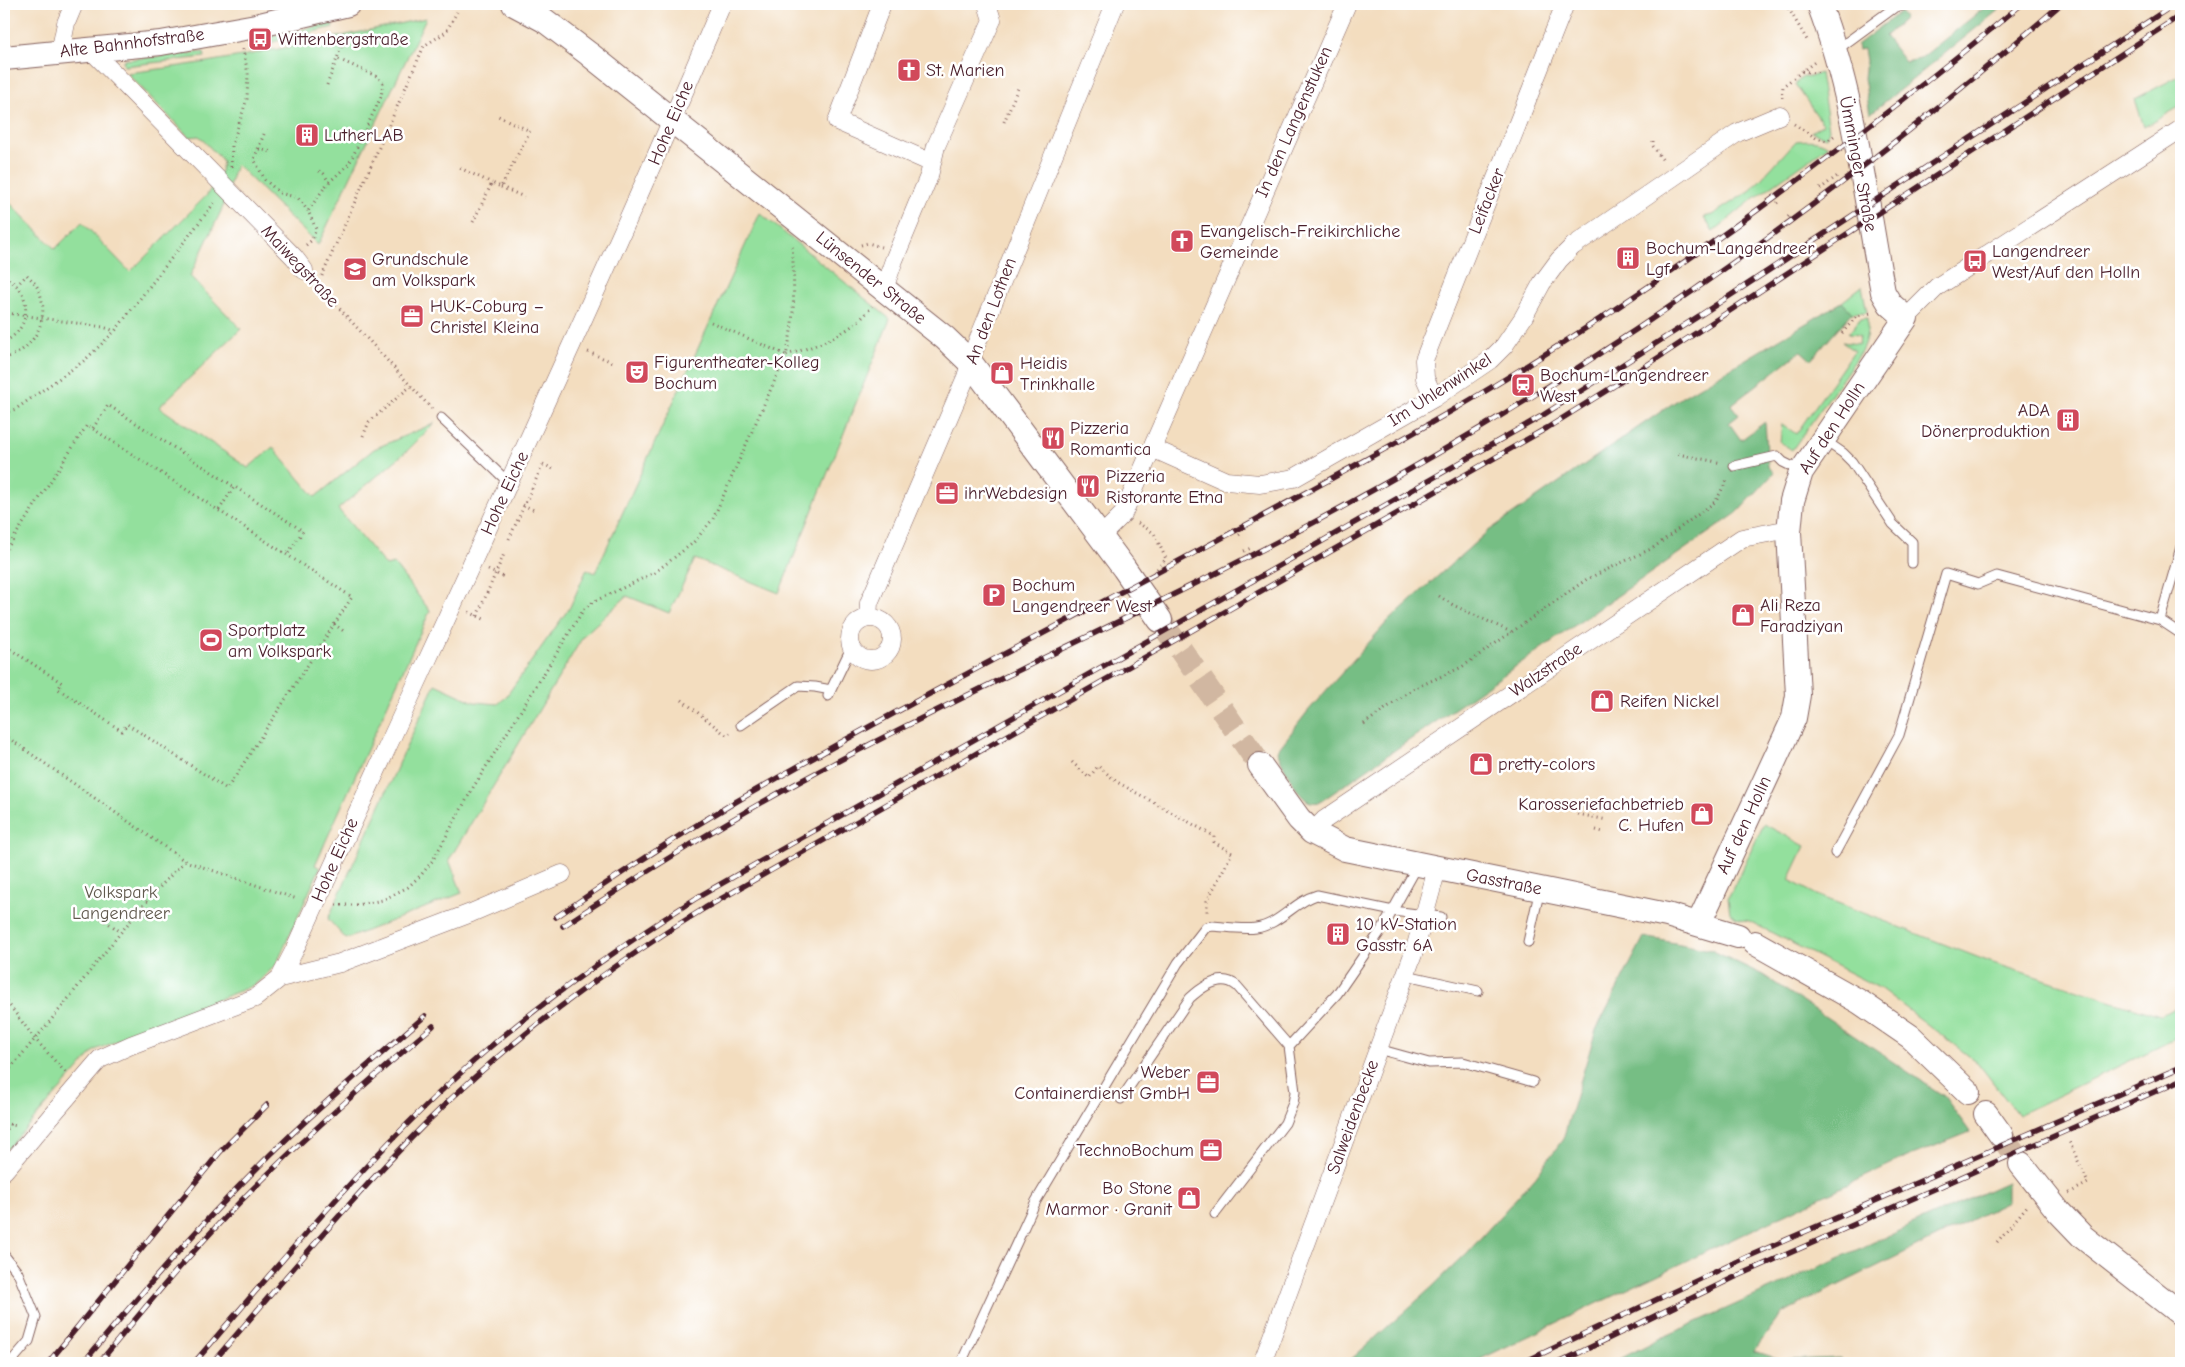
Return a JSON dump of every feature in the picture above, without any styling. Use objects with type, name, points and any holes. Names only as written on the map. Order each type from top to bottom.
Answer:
[{"type":"street","points":[[60,53],[61,38],[74,4]]},
{"type":"street","name":"Alte Bahnhofstraße","points":[[4,58],[161,44],[256,26],[348,4]]},
{"type":"street","name":"Lünsender Straße","points":[[514,4],[544,20],[945,338],[970,362],[1160,620]]},
{"type":"street","name":"Hohe Eiche","points":[[280,978],[316,904],[573,345],[722,4]]},
{"type":"street","points":[[882,4],[836,121],[932,163]]},
{"type":"street","points":[[884,289],[930,176],[936,146],[992,20],[987,4]]},
{"type":"street","name":"An den Lothen","points":[[868,618],[869,603],[962,386],[1115,4]]},
{"type":"street","name":"In den Langenstuken","points":[[1100,537],[1123,514],[1347,4]]},
{"type":"street","name":"Leifacker","points":[[1434,398],[1425,378],[1424,360],[1565,4]]},
{"type":"street","name":"Ümminger Straße","points":[[1819,4],[1826,53],[1851,120],[1883,292],[1890,304],[1906,318]]},
{"type":"street","name":"Maiwegstraße","points":[[90,49],[304,270]]},
{"type":"street","name":"Im Uhlenwinkel","points":[[1152,448],[1226,481],[1260,484],[1294,478],[1434,398],[1490,360],[1504,346],[1523,318],[1542,283],[1559,260],[1574,246],[1737,133],[1780,115]]},
{"type":"street","name":"Auf den Holln","points":[[1699,923],[1794,718],[1798,695],[1789,532],[1792,501],[1801,472],[1906,318],[1936,287],[2181,128]]},
{"type":"street","name":"Walzstraße","points":[[1312,832],[1324,820],[1742,538],[1789,532]]},
{"type":"street","points":[[868,618],[883,621],[892,633],[890,648],[880,659],[866,660],[853,652],[851,648],[849,639],[854,626],[868,618]]},
{"type":"street","points":[[1260,765],[1299,819],[1312,832]]},
{"type":"street","name":"Gasstraße","points":[[1312,832],[1328,842],[1345,849],[1699,923],[1746,940],[1860,1002],[1911,1037],[1968,1092]]},
{"type":"street","name":"Salweidenbecke","points":[[1264,1363],[1264,1358],[1378,1049],[1406,975],[1433,915],[1428,867]]},
{"type":"street","name":"Hohe Eiche","points":[[4,1171],[100,1059],[131,1045],[255,998],[280,978],[340,962],[471,913],[562,874]]},
{"type":"street","points":[[1986,1114],[2001,1135]]},
{"type":"street","points":[[2021,1164],[2059,1212],[2083,1237],[2181,1314]]},
{"type":"lane","points":[[1826,53],[1895,7],[1910,4]]},
{"type":"lane","points":[[440,418],[509,483]]},
{"type":"lane","points":[[1822,439],[1843,452],[1852,462],[1887,516],[1912,542],[1912,563]]},
{"type":"lane","points":[[1734,466],[1778,456],[1783,462],[1801,472]]},
{"type":"lane","points":[[2160,620],[2181,547]]},
{"type":"lane","points":[[1835,853],[1899,735],[1946,574],[1978,584],[1997,576],[2160,620],[2181,634]]},
{"type":"lane","points":[[741,725],[798,686],[815,686],[830,693],[851,648]]},
{"type":"lane","points":[[1289,1046],[1337,994],[1393,911],[1428,867]]},
{"type":"lane","points":[[1528,942],[1540,889]]},
{"type":"lane","points":[[961,1363],[1036,1201],[1178,963],[1206,927],[1257,928],[1270,923],[1308,898],[1318,895],[1393,911],[1433,915]]},
{"type":"lane","points":[[1406,975],[1478,991]]},
{"type":"lane","points":[[1121,1099],[1190,998],[1199,989],[1220,980],[1231,981],[1237,986],[1289,1046],[1295,1092],[1285,1123],[1215,1214]]},
{"type":"lane","points":[[1378,1049],[1429,1063],[1463,1062],[1533,1082]]},
{"type":"lane","points":[[4,1255],[18,1273],[36,1317],[28,1340],[10,1363]]},
{"type":"path","points":[[1786,4],[1811,47]]},
{"type":"path","points":[[318,285],[424,46],[446,32],[457,12]]},
{"type":"path","points":[[328,85],[344,40],[342,30]]},
{"type":"path","points":[[4,414],[16,409],[85,360],[116,331],[225,188],[231,165],[234,138],[247,99],[248,74],[243,48]]},
{"type":"path","points":[[1783,86],[1826,53]]},
{"type":"path","points":[[308,211],[329,182],[341,174],[349,164],[381,97],[383,82],[376,76],[338,60]]},
{"type":"path","points":[[1802,71],[1814,73]]},
{"type":"path","points":[[1004,122],[1018,88]]},
{"type":"path","points":[[496,115],[530,131],[502,186]]},
{"type":"path","points":[[1780,115],[1816,138],[1827,141]]},
{"type":"path","points":[[264,134],[254,158],[265,180],[280,193],[298,198],[308,211],[316,229],[312,240]]},
{"type":"path","points":[[1653,141],[1653,146],[1674,177]]},
{"type":"path","points":[[259,149],[272,152]]},
{"type":"path","points":[[460,168],[524,197]]},
{"type":"path","points":[[319,172],[324,174],[329,182]]},
{"type":"path","points":[[473,222],[492,183]]},
{"type":"path","points":[[4,735],[185,861],[281,896],[316,904],[357,905],[383,900],[408,886],[422,874],[433,860],[474,786],[584,609],[594,602],[654,574],[693,543],[713,519],[786,355],[790,340],[794,280],[792,242],[798,220]]},
{"type":"path","name":"Maiwegstraße","points":[[304,270],[440,418]]},
{"type":"path","points":[[4,358],[23,350],[30,343],[37,334],[44,307],[38,289],[27,275],[17,285]]},
{"type":"path","points":[[4,277],[17,285],[24,294],[26,315],[19,331],[4,342]]},
{"type":"path","points":[[711,322],[786,355],[813,348],[838,336],[868,312],[884,289]]},
{"type":"path","points":[[4,299],[7,308],[4,318]]},
{"type":"path","points":[[7,313],[103,327],[116,331]]},
{"type":"path","points":[[1842,333],[1857,316],[1867,314]]},
{"type":"path","points":[[573,345],[615,363]]},
{"type":"path","points":[[363,436],[369,422],[411,386]]},
{"type":"path","points":[[92,428],[108,405],[234,486],[303,531],[287,555]]},
{"type":"path","points":[[4,553],[87,425],[352,597],[227,789],[127,724],[122,731],[58,689],[62,683],[4,645]]},
{"type":"path","points":[[1364,724],[1412,689],[1462,667],[1587,579],[1653,548],[1716,501],[1734,466],[1678,454]]},
{"type":"path","points":[[509,539],[543,464]]},
{"type":"path","points":[[219,510],[234,486]]},
{"type":"path","points":[[1123,514],[1154,533],[1161,544],[1166,559],[1156,570],[1155,579]]},
{"type":"path","points":[[1244,551],[1251,548]]},
{"type":"path","points":[[477,616],[504,554]]},
{"type":"path","points":[[1439,596],[1452,605],[1511,632]]},
{"type":"path","points":[[334,624],[345,632]]},
{"type":"path","points":[[682,700],[726,735],[741,725]]},
{"type":"path","points":[[1072,762],[1089,778],[1098,766],[1117,782],[1214,836],[1214,842],[1232,853],[1207,901],[1206,927]]},
{"type":"path","points":[[1578,814],[1607,820]]},
{"type":"path","points":[[1596,830],[1603,832]]},
{"type":"path","points":[[4,1076],[121,932],[163,883],[185,861]]},
{"type":"path","points":[[104,914],[102,918],[121,932]]},
{"type":"path","points":[[4,998],[35,1039],[79,1084]]},
{"type":"path","points":[[4,1123],[11,1123],[17,1126]]},
{"type":"path","points":[[4,1133],[11,1123]]},
{"type":"path","points":[[2069,1141],[2088,1183]]},
{"type":"path","points":[[1997,1242],[2020,1214]]},
{"type":"green space","points":[[1989,4],[2006,4],[1870,114],[1864,78],[1866,61],[1864,49],[1858,50],[1857,45],[1900,12],[1905,18],[1885,36],[1905,62],[1920,59]]},
{"type":"green space","name":"Volkspark Langendreer","points":[[426,18],[318,245],[236,164],[222,209],[190,276],[241,329],[159,407],[248,468],[273,447],[315,497],[374,449],[435,423],[408,450],[338,509],[386,566],[394,564],[430,611],[315,865],[320,868],[276,965],[258,982],[249,987],[95,1050],[4,1153],[4,197],[55,249],[82,222],[130,272],[207,195],[221,171],[223,161],[199,136],[189,137],[127,73],[202,63],[315,42]]},
{"type":"green space","points":[[332,23],[333,27],[261,45],[260,39]]},
{"type":"green space","points":[[204,52],[205,57],[124,66],[123,60]]},
{"type":"green space","points":[[1820,73],[1829,129],[1826,137],[1811,132],[1823,124],[1795,84],[1804,76],[1810,77]]},
{"type":"green space","points":[[2181,75],[2181,106],[2144,127],[2135,99]]},
{"type":"green space","points":[[1796,141],[1817,141],[1828,146],[1748,203],[1713,232],[1704,217],[1712,215],[1751,190]]},
{"type":"green space","points":[[760,213],[890,319],[779,593],[695,559],[669,613],[627,596],[584,635],[449,860],[462,893],[346,939],[328,919],[435,684],[474,702],[498,704],[505,698],[570,607],[587,569],[595,573]]},
{"type":"green space","points":[[1862,286],[1867,312],[1852,313],[1842,302]]},
{"type":"green space","points":[[1842,302],[1852,313],[1811,360],[1801,351],[1731,405],[1739,415],[1729,423],[1741,440],[1765,422],[1768,466],[1774,473],[1737,513],[1320,802],[1314,803],[1301,795],[1277,751],[1308,711],[1388,621],[1487,532],[1682,397]]},
{"type":"green space","points":[[1867,318],[1866,337],[1859,355],[1792,450],[1780,442],[1782,424],[1796,434],[1854,351],[1842,342],[1859,344],[1860,335],[1848,334],[1860,319]]},
{"type":"green space","points":[[1764,824],[1805,846],[1789,880],[1817,895],[1990,962],[2160,1016],[2181,1004],[2181,1036],[2018,1115],[1978,1063],[1881,989],[1749,921],[1736,918],[1730,913],[1728,898]]},
{"type":"green space","points":[[1644,937],[1711,950],[1763,975],[1944,1096],[1970,1132],[1895,1162],[1472,1363],[1347,1363],[1431,1288],[1468,1252],[1536,1176],[1563,1139],[1596,1030]]},
{"type":"green space","points":[[2007,1182],[2007,1202],[1782,1313],[1754,1351],[1782,1360],[1841,1358],[1843,1363],[1612,1363],[1657,1340]]},
{"type":"tunnel","points":[[1160,620],[1260,765]]},
{"type":"tunnel","points":[[2001,1135],[2021,1164]]},
{"type":"railway","points":[[556,917],[687,831],[818,755],[1254,521],[1427,425],[1505,379],[1659,280],[1734,227],[1880,118],[2022,4]]},
{"type":"railway","points":[[563,926],[678,852],[797,783],[931,714],[1269,546],[1432,457],[1527,400],[1621,340],[1802,212],[1976,76],[2061,4]]},
{"type":"railway","points":[[194,1363],[336,1199],[450,1083],[515,1026],[644,932],[698,897],[1540,417],[1702,314],[2175,4]]},
{"type":"railway","points":[[212,1363],[345,1209],[429,1120],[493,1061],[527,1033],[632,955],[705,908],[1547,428],[1644,367],[2181,15]]},
{"type":"railway","points":[[83,1363],[145,1289],[231,1194],[317,1111],[425,1016]]},
{"type":"railway","points":[[99,1363],[178,1269],[241,1201],[326,1120],[433,1026]]},
{"type":"railway","points":[[1522,1363],[1747,1257],[2181,1067]]},
{"type":"railway","points":[[1558,1363],[1733,1278],[2181,1080]]},
{"type":"railway","points":[[48,1363],[220,1152],[267,1105]]},
{"type":"place","name":"Wittenbergstraße","points":[[260,39]]},
{"type":"place","name":"St. Marien","points":[[909,70]]},
{"type":"place","name":"LutherLAB","points":[[307,135]]},
{"type":"place","name":"Evangelisch-Freikirchliche Gemeinde","points":[[1182,241]]},
{"type":"place","name":"Bochum-Langendreer Lgf","points":[[1628,258]]},
{"type":"place","name":"Langendreer West/Auf den Holln","points":[[1975,261]]},
{"type":"place","name":"Grundschule am Volkspark","points":[[355,269]]},
{"type":"place","name":"HUK-Coburg – Christel Kleina","points":[[412,316]]},
{"type":"place","name":"Figurentheater-Kolleg Bochum","points":[[637,372]]},
{"type":"place","name":"Heidis Trinkhalle","points":[[1002,373]]},
{"type":"place","name":"Bochum-Langendreer West","points":[[1523,385]]},
{"type":"place","name":"ADA Dönerproduktion","points":[[2068,420]]},
{"type":"place","name":"Pizzeria Romantica","points":[[1053,438]]},
{"type":"place","name":"Pizzeria Ristorante Etna","points":[[1088,486]]},
{"type":"place","name":"ihrWebdesign","points":[[947,493]]},
{"type":"place","name":"Bochum Langendreer West","points":[[994,595]]},
{"type":"place","name":"Ali Reza Faradziyan","points":[[1743,615]]},
{"type":"place","name":"Sportplatz am Volkspark","points":[[211,640]]},
{"type":"place","name":"Reifen Nickel","points":[[1602,701]]},
{"type":"place","name":"pretty-colors","points":[[1481,764]]},
{"type":"place","name":"Karosseriefachbetrieb C. Hufen","points":[[1702,814]]},
{"type":"place","name":"10 kV-Station Gasstr. 6A","points":[[1338,934]]},
{"type":"place","name":"Weber Containerdienst GmbH","points":[[1208,1082]]},
{"type":"place","name":"TechnoBochum","points":[[1211,1150]]},
{"type":"place","name":"Bo Stone Marmor · Granit","points":[[1189,1198]]}]
